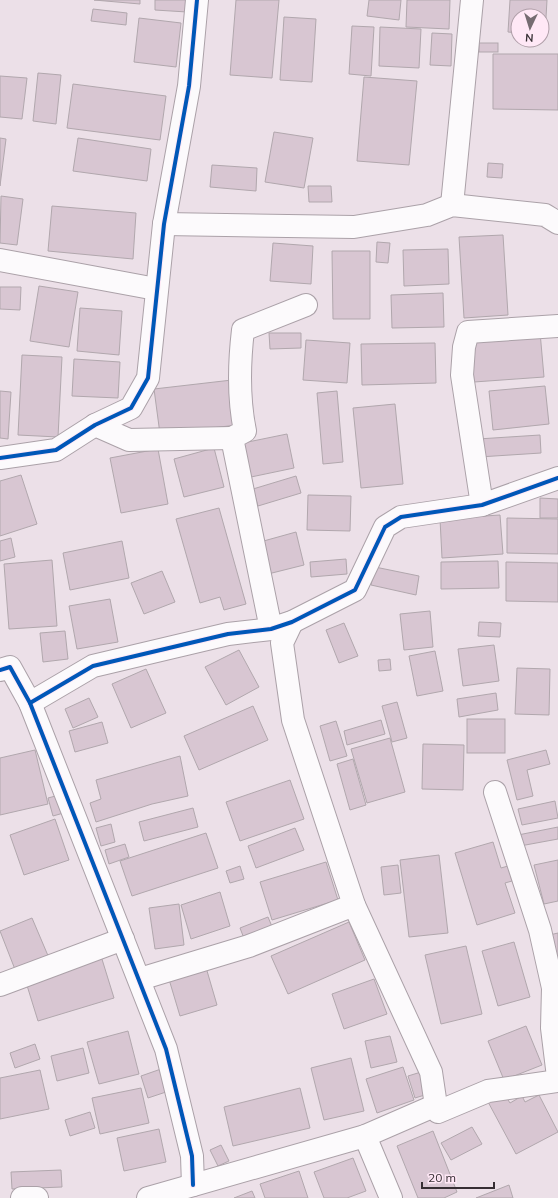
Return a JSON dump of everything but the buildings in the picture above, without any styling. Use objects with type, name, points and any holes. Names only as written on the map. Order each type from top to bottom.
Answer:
[{"type":"street","points":[[0,458],[56,450],[95,425],[131,408],[148,378],[156,289],[164,224],[189,86],[197,0]]},
{"type":"street","points":[[452,205],[472,0]]},
{"type":"street","points":[[164,224],[354,227],[427,215],[452,205],[554,217]]},
{"type":"street","points":[[0,260],[156,289]]},
{"type":"street","points":[[95,425],[129,440],[232,438],[245,431],[241,409],[239,365],[243,330],[306,305]]},
{"type":"street","points":[[482,505],[462,375],[464,347],[468,332],[558,326]]},
{"type":"street","points":[[232,438],[271,629]]},
{"type":"street","points":[[30,703],[93,666],[228,634],[271,629],[292,622],[355,590],[385,527],[401,517],[482,505],[558,478]]},
{"type":"street","points":[[292,622],[282,643],[293,720],[354,905],[431,1072],[435,1099],[434,1106],[438,1112],[488,1091],[558,1081]]},
{"type":"street","points":[[0,670],[10,667],[30,703],[140,979],[166,1049],[192,1156],[193,1184]]},
{"type":"street","points":[[495,792],[540,930],[553,988],[552,1028],[558,1077]]},
{"type":"street","points":[[140,979],[248,946],[354,905]]},
{"type":"street","points":[[0,985],[123,939]]},
{"type":"street","points":[[148,1198],[365,1136],[434,1106]]},
{"type":"street","points":[[365,1136],[392,1198]]},
{"type":"street","points":[[22,1198],[37,1198]]},
{"type":"cycle path","points":[[0,458],[56,450],[95,425],[131,408],[148,378],[164,224],[189,86],[197,0]]},
{"type":"cycle path","points":[[30,703],[93,666],[228,634],[271,629],[292,622],[355,590],[385,527],[401,517],[482,505],[558,478]]},
{"type":"cycle path","points":[[0,670],[10,667],[30,703],[166,1049],[192,1156],[193,1185]]}]
